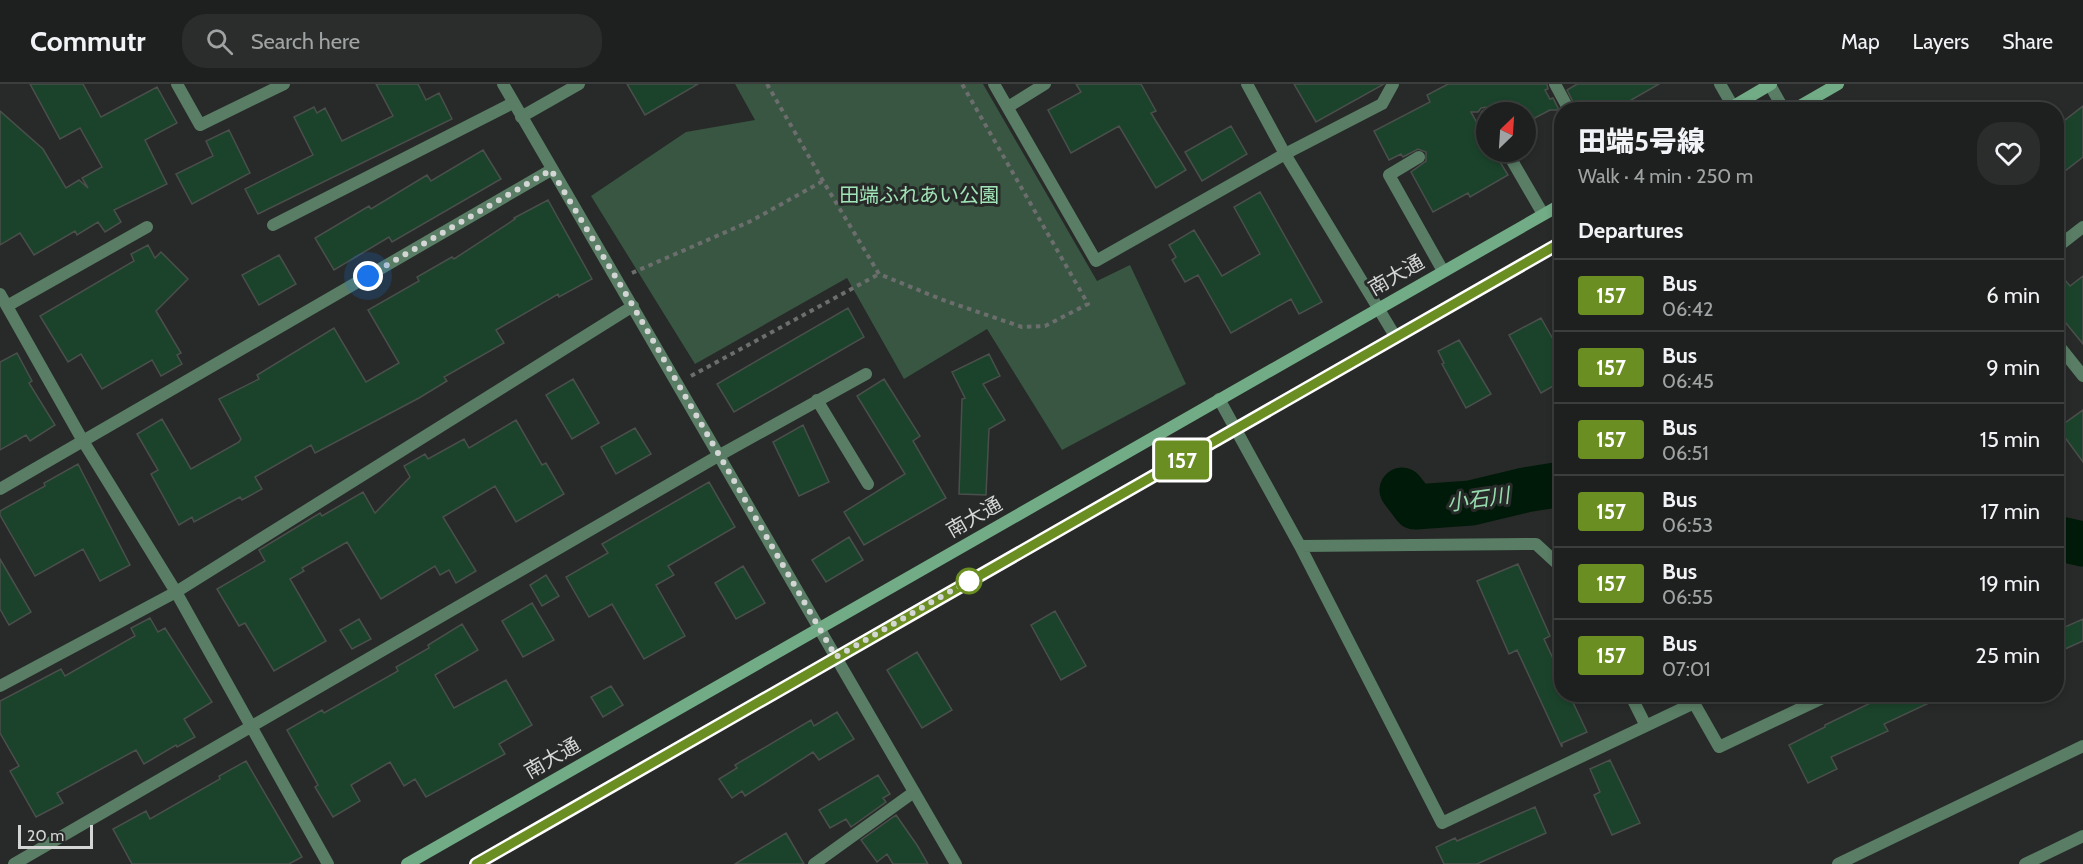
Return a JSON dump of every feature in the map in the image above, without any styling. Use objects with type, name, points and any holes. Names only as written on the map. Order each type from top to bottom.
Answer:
[{"type":"street","points":[[177,84],[200,125],[284,84]]},
{"type":"street","points":[[503,84],[956,864]]},
{"type":"street","points":[[521,117],[579,84]]},
{"type":"street","points":[[994,84],[1096,261],[1286,154],[1382,104],[1393,84]]},
{"type":"street","points":[[1008,106],[1045,84]]},
{"type":"street","points":[[1246,84],[1395,336]]},
{"type":"street","points":[[1555,84],[1565,102]]},
{"type":"street","points":[[1720,84],[1729,102]]},
{"type":"street","points":[[1742,102],[1771,84],[1780,102]]},
{"type":"street","points":[[1807,102],[1838,84]]},
{"type":"street","points":[[273,225],[513,103]]},
{"type":"street","points":[[1419,157],[1389,175],[1443,271]]},
{"type":"street","points":[[1513,162],[1543,214]]},
{"type":"street","points":[[0,489],[551,170]]},
{"type":"street","name":"南大通","points":[[406,864],[1554,208]]},
{"type":"street","points":[[3,308],[147,227]]},
{"type":"street","points":[[2064,242],[2083,227]]},
{"type":"street","points":[[476,864],[1554,247]]},
{"type":"street","points":[[0,294],[3,308],[176,591],[328,864]]},
{"type":"street","points":[[0,686],[176,591],[633,306]]},
{"type":"street","points":[[2064,352],[2083,376]]},
{"type":"street","points":[[14,864],[718,456],[866,374]]},
{"type":"street","points":[[1219,399],[1300,546],[1442,823],[1694,703],[1719,747],[1807,702]]},
{"type":"street","points":[[817,400],[868,484]]},
{"type":"street","points":[[1300,546],[1536,544],[1554,561]]},
{"type":"street","points":[[1634,702],[1646,726]]},
{"type":"street","points":[[1838,864],[2083,746]]},
{"type":"street","points":[[813,864],[915,792]]},
{"type":"street","points":[[2025,864],[2083,836]]},
{"type":"path","points":[[768,84],[879,274],[943,300],[1022,327],[1045,326],[1088,304],[962,84]]},
{"type":"path","points":[[617,280],[751,221],[823,181]]},
{"type":"path","points":[[678,384],[879,274]]},
{"type":"green space","name":"田端ふれあい公園","points":[[735,84],[983,84],[1097,281],[1130,265],[1186,384],[1062,450],[987,329],[904,379],[847,278],[695,364],[591,196],[686,132],[755,120]]},
{"type":"building","points":[[30,84],[83,84],[101,117],[157,87],[177,123],[145,140],[167,184],[114,210],[121,222],[105,232],[98,222],[77,235],[75,231],[34,255],[20,233],[0,245],[0,111],[43,149],[66,188],[79,180],[88,188],[82,178],[102,167],[80,128],[60,139]]},
{"type":"building","points":[[376,84],[418,84],[426,100],[439,93],[452,119],[258,214],[245,189],[313,155],[294,117],[314,107],[317,113],[325,108],[342,141],[393,116]]},
{"type":"building","points":[[627,84],[698,84],[645,115]]},
{"type":"building","points":[[1076,84],[1141,84],[1156,111],[1151,113],[1186,170],[1156,188],[1119,126],[1071,153],[1048,110],[1081,92]]},
{"type":"building","points":[[1294,84],[1384,84],[1316,122]]},
{"type":"building","points":[[1448,84],[1547,84],[1548,89],[1545,90],[1550,99],[1553,98],[1555,102],[1554,110],[1536,117],[1536,102],[1476,102],[1476,112],[1471,112],[1476,121],[1476,162],[1500,162],[1508,175],[1470,197],[1468,193],[1433,212],[1411,172],[1426,161],[1426,152],[1418,149],[1403,157],[1401,154],[1389,160],[1374,131],[1430,102],[1427,95]]},
{"type":"building","points":[[1577,84],[1659,84],[1628,102],[1573,102],[1567,90]]},
{"type":"building","points":[[2083,106],[2083,157],[2064,172],[2064,121]]},
{"type":"building","points":[[1231,126],[1247,154],[1202,181],[1185,152]]},
{"type":"building","points":[[229,130],[250,173],[192,204],[176,174],[213,156],[206,141]]},
{"type":"building","points":[[483,150],[501,179],[392,242],[389,237],[334,270],[315,238],[369,206],[371,209],[427,175],[431,181]]},
{"type":"building","points":[[1260,192],[1322,302],[1299,314],[1291,299],[1231,333],[1198,275],[1185,282],[1172,260],[1176,257],[1169,245],[1194,230],[1222,276],[1260,254],[1234,207]]},
{"type":"building","points":[[548,200],[592,279],[559,297],[558,294],[496,330],[504,343],[444,377],[447,381],[419,398],[315,453],[311,445],[255,477],[262,489],[242,500],[240,497],[194,522],[192,517],[179,525],[151,474],[158,470],[137,434],[162,419],[191,469],[241,439],[219,399],[259,379],[257,375],[334,328],[366,382],[399,363],[368,310],[419,281],[417,277],[452,257],[454,259],[514,218]]},
{"type":"building","points":[[148,245],[155,258],[161,252],[188,279],[156,311],[181,353],[177,355],[182,364],[161,376],[152,360],[102,389],[81,354],[68,362],[40,316],[134,261],[131,254]]},
{"type":"building","points":[[279,255],[296,284],[259,305],[242,275]]},
{"type":"building","points":[[2083,276],[2083,344],[2064,321],[2064,279],[2070,286]]},
{"type":"building","points":[[848,308],[864,337],[734,412],[717,384]]},
{"type":"building","points":[[1541,318],[1554,341],[1554,386],[1541,393],[1509,335]]},
{"type":"building","points":[[1459,340],[1491,394],[1466,408],[1442,364],[1444,363],[1438,351]]},
{"type":"building","points":[[17,353],[32,381],[29,383],[55,425],[30,441],[26,435],[0,450],[0,362]]},
{"type":"building","points":[[989,354],[1000,376],[983,384],[1005,420],[989,429],[986,495],[959,494],[962,399],[965,398],[952,372]]},
{"type":"building","points":[[573,379],[599,423],[572,439],[546,395]]},
{"type":"building","points":[[884,379],[920,436],[913,441],[946,498],[864,545],[844,512],[905,474],[857,396]]},
{"type":"building","points":[[2083,410],[2083,462],[2064,436],[2064,424]]},
{"type":"building","points":[[516,420],[542,465],[546,463],[564,494],[516,522],[495,486],[443,517],[476,571],[456,583],[449,570],[440,575],[435,566],[381,599],[347,542],[302,568],[304,571],[290,579],[326,641],[274,671],[245,623],[239,626],[217,589],[265,561],[259,550],[320,513],[322,516],[363,492],[375,513],[410,477],[404,466],[425,454],[428,459],[464,439],[469,448]]},
{"type":"building","points":[[803,425],[829,482],[799,496],[773,442]]},
{"type":"building","points":[[635,428],[651,454],[616,474],[601,447]]},
{"type":"building","points":[[78,464],[130,565],[100,581],[83,549],[35,576],[0,515],[0,511],[45,486],[44,483]]},
{"type":"building","points":[[709,482],[735,527],[668,566],[674,575],[656,585],[685,636],[644,659],[612,604],[589,617],[566,577],[608,553],[602,544]]},
{"type":"building","points":[[849,537],[863,560],[826,582],[812,560]]},
{"type":"building","points":[[0,559],[31,612],[9,625],[0,609]]},
{"type":"building","points":[[1518,564],[1550,636],[1544,639],[1554,661],[1554,702],[1573,702],[1587,732],[1562,743],[1562,747],[1517,650],[1509,654],[1477,581]]},
{"type":"building","points":[[743,566],[765,603],[736,619],[715,583]]},
{"type":"building","points":[[546,575],[559,596],[542,606],[530,585]]},
{"type":"building","points":[[532,603],[554,640],[523,657],[502,621]]},
{"type":"building","points":[[1055,611],[1086,666],[1061,680],[1031,625]]},
{"type":"building","points":[[150,618],[158,632],[165,628],[212,702],[184,719],[195,737],[177,747],[176,745],[144,764],[136,750],[57,793],[63,803],[36,817],[10,771],[19,766],[0,733],[0,701],[61,669],[65,676],[135,636],[131,628]]},
{"type":"building","points":[[359,619],[371,639],[352,649],[340,630]]},
{"type":"building","points":[[2083,619],[2083,641],[2064,649],[2064,627]]},
{"type":"building","points":[[462,624],[478,650],[435,675],[454,708],[506,680],[532,725],[499,744],[505,754],[426,797],[415,779],[404,786],[390,762],[351,785],[360,801],[333,817],[315,787],[318,785],[287,730],[322,710],[324,713],[398,671],[396,667],[429,648],[428,645]]},
{"type":"building","points":[[917,652],[952,710],[922,728],[887,670]]},
{"type":"building","points":[[611,686],[623,705],[603,717],[591,697]]},
{"type":"building","points":[[1872,702],[1931,702],[1884,724],[1888,731],[1831,757],[1837,769],[1808,783],[1789,745]]},
{"type":"building","points":[[837,712],[854,739],[819,760],[813,752],[745,796],[742,791],[732,798],[719,779],[737,768],[735,765],[811,720],[814,726]]},
{"type":"building","points":[[1610,760],[1640,823],[1612,835],[1594,795],[1600,792],[1590,769]]},
{"type":"building","points":[[246,761],[302,857],[289,864],[132,864],[113,829],[146,811],[150,819],[220,779],[219,776]]},
{"type":"building","points":[[878,775],[890,794],[883,798],[886,802],[851,827],[846,819],[830,828],[819,810]]},
{"type":"building","points":[[1535,807],[1546,833],[1477,864],[1444,864],[1436,847],[1455,838],[1457,841]]},
{"type":"building","points":[[896,815],[928,864],[893,864],[887,854],[877,862],[861,840]]},
{"type":"building","points":[[786,833],[804,864],[735,864]]},
{"type":"waterway","name":"小石川","points":[[1402,490],[1415,507],[1471,503],[1554,485]]},
{"type":"waterway","name":"小石川","points":[[2064,540],[2083,544]]},
{"type":"bus line","name":"157","points":[[476,864],[1554,247]]},
{"type":"route","points":[[368,276],[551,170],[633,306],[836,657],[972,579],[969,581]]}]
